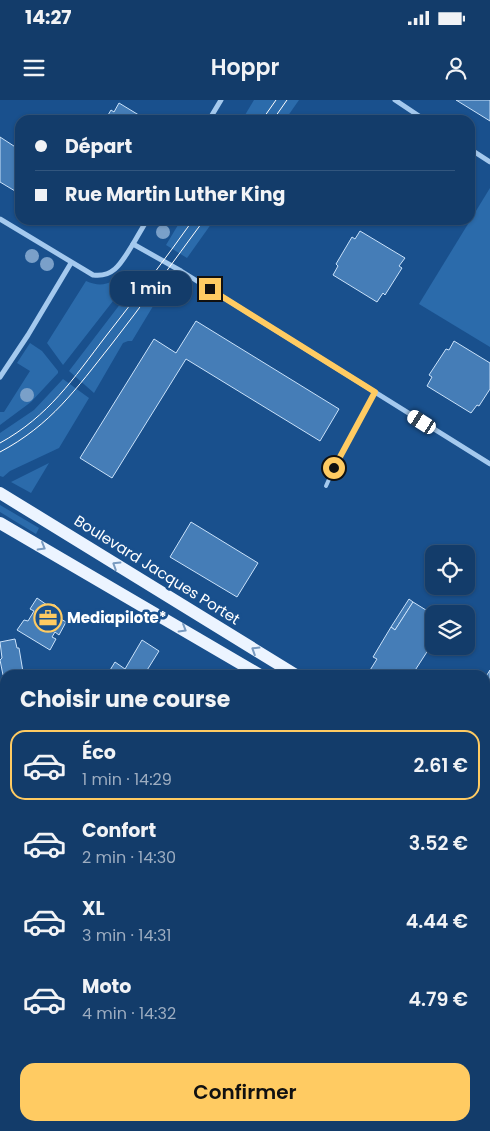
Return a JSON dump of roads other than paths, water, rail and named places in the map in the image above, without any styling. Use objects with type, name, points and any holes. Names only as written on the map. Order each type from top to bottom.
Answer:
[{"type":"main road","name":"Boulevard Jacques Portet","points":[[0,493],[288,670]]},
{"type":"main road","points":[[1,524],[252,670]]},
{"type":"street","points":[[212,115],[221,100]]},
{"type":"street","points":[[394,100],[417,115]]},
{"type":"street","points":[[475,152],[490,162]]},
{"type":"street","points":[[0,219],[71,263],[98,276],[110,274],[118,268],[144,225]]},
{"type":"street","points":[[132,244],[181,271],[490,464]]},
{"type":"street","points":[[0,377],[28,335],[71,263]]},
{"type":"lane","points":[[326,486],[375,392]]},
{"type":"tram line","points":[[266,115],[276,100]]},
{"type":"tram line","points":[[276,115],[287,100]]},
{"type":"tram line","points":[[0,443],[33,421],[59,396],[189,225]]},
{"type":"tram line","points":[[0,452],[34,430],[74,391],[123,330],[200,225]]},
{"type":"place","name":"Mediapilote*","points":[[48,618]]}]
